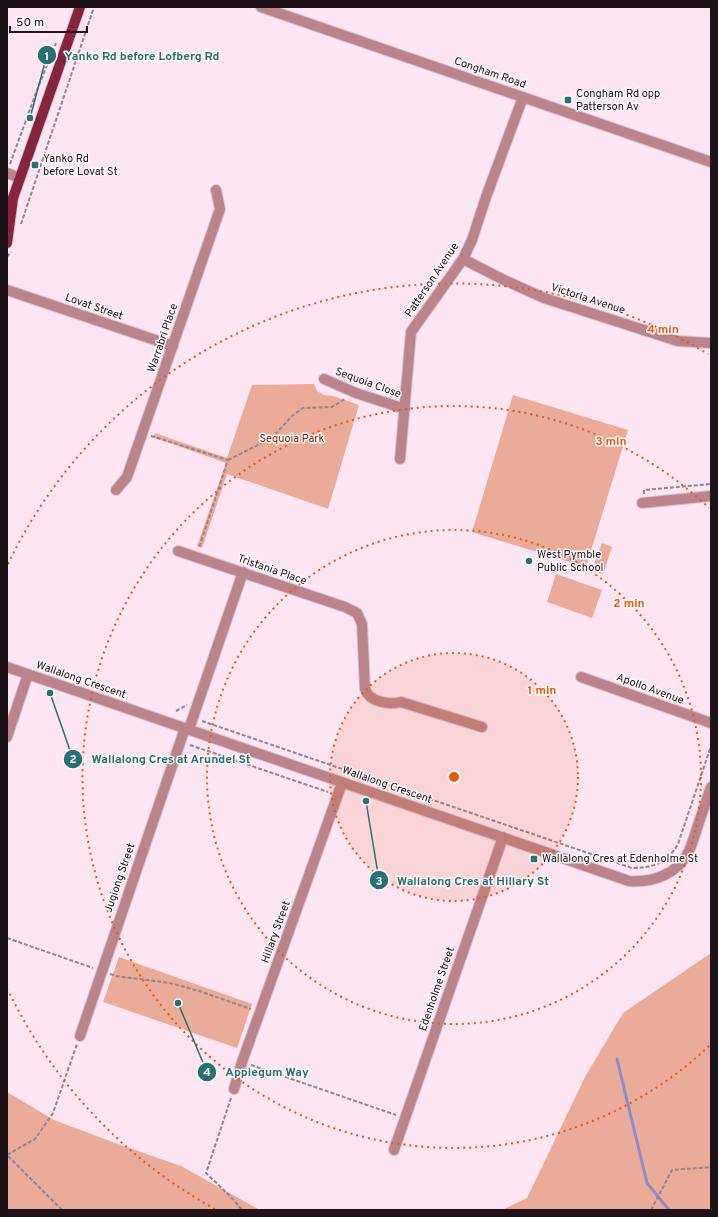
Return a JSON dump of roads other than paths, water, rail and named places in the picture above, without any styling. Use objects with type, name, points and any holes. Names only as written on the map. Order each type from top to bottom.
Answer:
[{"type":"main road","points":[[9,240],[10,202],[20,178],[80,7]]},
{"type":"street","name":"Congham Road","points":[[261,7],[711,162]]},
{"type":"street","name":"Patterson Avenue","points":[[400,460],[411,332],[463,259],[472,240],[522,97]]},
{"type":"street","points":[[8,169],[20,178]]},
{"type":"street","name":"Warrabri Place","points":[[116,490],[127,477],[220,208],[216,190]]},
{"type":"street","name":"Victoria Avenue","points":[[463,259],[544,298],[678,341],[711,343]]},
{"type":"street","name":"Lovat Street","points":[[7,290],[173,346]]},
{"type":"street","name":"Sequoia Close","points":[[324,379],[356,394],[405,409]]},
{"type":"street","points":[[642,503],[711,496]]},
{"type":"street","name":"Tristania Place","points":[[178,551],[345,607],[357,613],[362,624],[365,689],[371,698],[393,704],[401,702],[482,727]]},
{"type":"street","name":"Jugiong Street","points":[[80,1036],[101,971],[243,572]]},
{"type":"street","name":"Wallalong Crescent","points":[[7,667],[620,878],[638,882],[653,880],[666,874],[676,868],[683,860],[688,852],[711,787]]},
{"type":"street","points":[[7,737],[28,674]]},
{"type":"street","name":"Apollo Avenue","points":[[581,677],[711,724]]},
{"type":"street","name":"Hillary Street","points":[[234,1089],[242,1062],[342,783]]},
{"type":"street","name":"Edenholme Street","points":[[394,1150],[503,837]]},
{"type":"waterway","points":[[617,1059],[647,1183],[669,1210]]},
{"type":"place","name":"Congham Rd opp Patterson Av","points":[[568,100]]},
{"type":"place","name":"Yanko Rd before Lofberg Rd","points":[[30,118]]},
{"type":"place","name":"Yanko Rd before Lovat St","points":[[35,165]]},
{"type":"place","name":"West Pymble Public School","points":[[529,561]]},
{"type":"place","name":"Wallalong Cres at Arundel St","points":[[50,693]]},
{"type":"place","name":"Wallalong Cres at Hillary St","points":[[366,801]]},
{"type":"place","name":"Wallalong Cres at Edenholme St","points":[[534,859]]},
{"type":"place","name":"Applegum Way","points":[[178,1003]]},
{"type":"park label","name":"Sequoia Park","points":[[292,439]]}]
